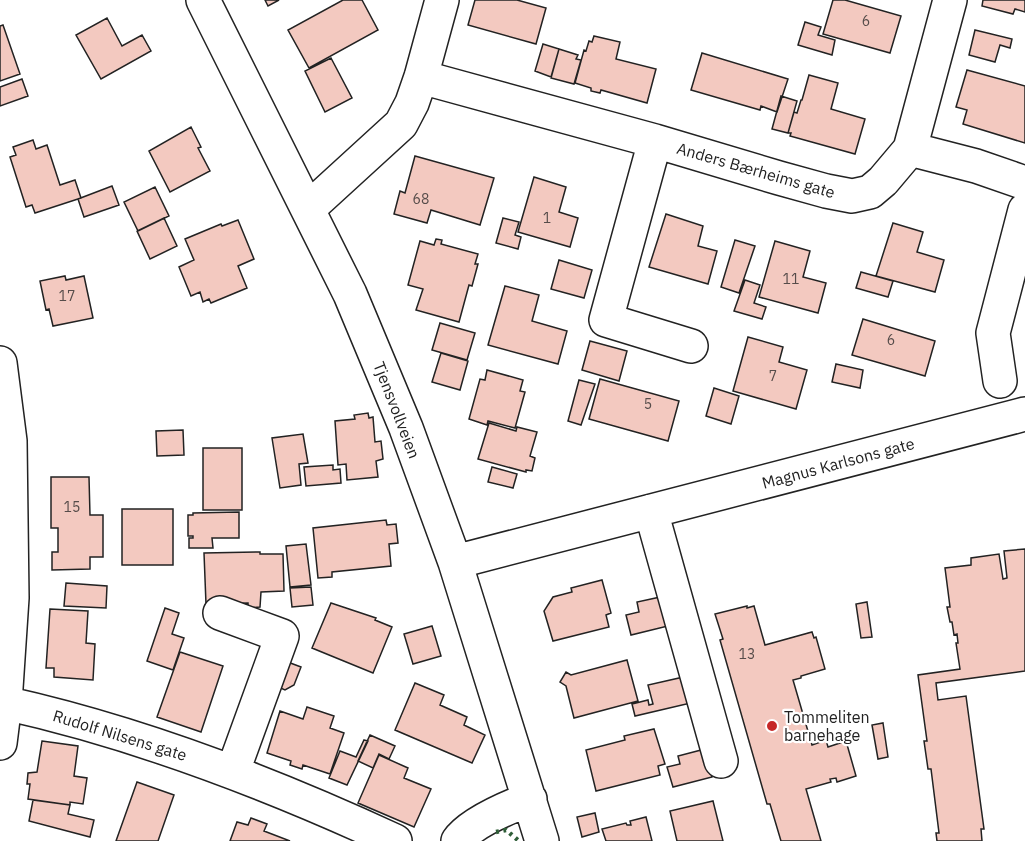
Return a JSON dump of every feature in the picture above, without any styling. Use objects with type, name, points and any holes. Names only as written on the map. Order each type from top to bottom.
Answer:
[{"type":"street","name":"Tjensvollveien","points":[[203,0],[350,294],[406,428],[455,562],[542,841]]},
{"type":"street","points":[[308,208],[401,124],[412,103],[421,77],[442,0]]},
{"type":"street","points":[[950,0],[910,150],[976,166],[1025,183]]},
{"type":"street","name":"Anders Bærheims gate","points":[[421,77],[779,178],[852,196],[870,192],[884,181],[910,150]]},
{"type":"street","name":"Anders Bærheims gate","points":[[654,141],[606,320],[692,346]]},
{"type":"street","points":[[1000,381],[993,333],[1025,210]]},
{"type":"street","points":[[0,744],[5,703],[12,587],[10,441],[1,381]]},
{"type":"street","name":"Magnus Karlsons gate","points":[[455,562],[1025,414]]},
{"type":"street","points":[[651,511],[721,761]]},
{"type":"street","points":[[220,613],[282,636],[233,771]]},
{"type":"street","name":"Rudolf Nilsens gate","points":[[5,703],[61,716],[233,771],[395,841]]},
{"type":"street","points":[[458,841],[463,833],[511,806],[530,799]]},
{"type":"building","points":[[265,0],[279,0],[268,6]]},
{"type":"building","points":[[343,0],[362,0],[378,30],[309,68],[288,30]]},
{"type":"building","points":[[475,0],[517,0],[546,8],[536,44],[468,25]]},
{"type":"building","points":[[833,0],[845,0],[901,16],[890,53],[823,34]]},
{"type":"building","points":[[983,0],[1025,0],[1025,12],[1015,9],[1013,14],[982,6]]},
{"type":"building","points":[[107,18],[122,46],[142,35],[151,51],[101,79],[76,35]]},
{"type":"building","points":[[805,22],[821,27],[818,35],[835,40],[832,55],[798,45]]},
{"type":"building","points":[[3,25],[20,74],[0,81],[0,26]]},
{"type":"building","points":[[975,30],[1012,39],[1010,48],[1000,45],[995,62],[969,55]]},
{"type":"building","points":[[594,36],[620,42],[616,59],[656,69],[647,103],[601,90],[600,93],[591,91],[591,88],[575,83],[584,50],[586,51],[589,41],[592,42]]},
{"type":"building","points":[[543,44],[559,49],[551,77],[535,71]]},
{"type":"building","points":[[559,49],[578,55],[576,59],[581,60],[574,84],[551,78]]},
{"type":"building","points":[[702,53],[788,79],[777,112],[761,106],[760,110],[691,90]]},
{"type":"building","points":[[331,58],[352,98],[325,112],[305,71]]},
{"type":"building","points":[[967,70],[1025,86],[1025,143],[963,124],[967,110],[956,107]]},
{"type":"building","points":[[809,75],[838,83],[831,109],[865,119],[855,154],[790,136],[791,133],[788,133],[794,112],[797,113],[802,100]]},
{"type":"building","points":[[22,79],[28,96],[0,106],[0,87]]},
{"type":"building","points":[[781,96],[797,101],[788,133],[772,129]]},
{"type":"building","points":[[191,127],[201,147],[198,148],[210,171],[170,192],[149,151]]},
{"type":"building","points":[[33,140],[36,149],[47,145],[60,185],[75,180],[81,198],[35,213],[32,205],[26,207],[10,157],[16,155],[13,147]]},
{"type":"building","points":[[415,156],[494,178],[480,225],[431,210],[427,223],[394,214],[400,191],[405,193]]},
{"type":"building","points":[[534,177],[566,187],[559,212],[578,218],[570,247],[518,232]]},
{"type":"building","points":[[112,186],[119,205],[84,217],[78,199]]},
{"type":"building","points":[[155,187],[169,216],[138,231],[124,202]]},
{"type":"building","points":[[666,214],[703,226],[698,246],[717,251],[708,284],[649,267]]},
{"type":"building","points":[[164,218],[177,246],[150,259],[137,231]]},
{"type":"building","points":[[503,218],[519,222],[515,235],[521,237],[518,249],[496,243]]},
{"type":"building","points":[[238,220],[254,259],[238,266],[247,288],[211,303],[209,299],[203,302],[200,292],[191,296],[179,267],[194,260],[185,239],[221,224],[222,226]]},
{"type":"building","points":[[893,223],[923,232],[917,252],[944,260],[935,292],[876,276]]},
{"type":"building","points":[[436,239],[442,240],[441,244],[478,254],[475,264],[478,264],[472,286],[469,285],[459,322],[416,310],[423,289],[408,285],[420,241],[434,245]]},
{"type":"building","points":[[735,240],[755,246],[739,293],[721,287]]},
{"type":"building","points":[[775,241],[810,251],[803,277],[826,283],[818,313],[759,297]]},
{"type":"building","points":[[559,260],[592,270],[584,298],[551,289]]},
{"type":"building","points":[[861,272],[893,281],[888,297],[856,288]]},
{"type":"building","points":[[65,276],[66,280],[84,276],[93,318],[53,326],[49,309],[46,310],[40,281]]},
{"type":"building","points":[[745,280],[760,285],[754,303],[766,307],[762,319],[734,311]]},
{"type":"building","points":[[505,286],[539,295],[532,321],[567,331],[558,364],[488,345]]},
{"type":"building","points":[[863,319],[935,341],[925,376],[852,355]]},
{"type":"building","points":[[440,323],[475,333],[467,360],[432,350]]},
{"type":"building","points":[[748,337],[783,347],[779,362],[807,370],[796,409],[733,391]]},
{"type":"building","points":[[590,341],[627,351],[619,381],[582,370]]},
{"type":"building","points":[[441,353],[468,361],[460,390],[432,382]]},
{"type":"building","points":[[836,364],[863,370],[860,388],[832,382]]},
{"type":"building","points":[[487,370],[523,380],[520,391],[525,392],[515,428],[488,421],[487,425],[469,419],[480,379],[485,380]]},
{"type":"building","points":[[600,379],[679,401],[668,441],[589,419]]},
{"type":"building","points":[[579,380],[595,384],[581,425],[568,421]]},
{"type":"building","points":[[714,388],[739,396],[731,424],[706,416]]},
{"type":"building","points":[[368,413],[369,418],[373,417],[375,442],[381,441],[383,459],[376,461],[378,477],[347,480],[346,464],[338,465],[335,421],[355,419],[354,415]]},
{"type":"building","points":[[489,423],[516,431],[517,427],[537,432],[530,456],[535,458],[532,471],[526,470],[526,472],[478,459]]},
{"type":"building","points":[[183,430],[184,455],[157,456],[156,431]]},
{"type":"building","points":[[303,434],[308,463],[299,464],[301,485],[280,488],[272,438]]},
{"type":"building","points":[[203,448],[242,448],[242,510],[203,510]]},
{"type":"building","points":[[333,465],[333,470],[340,469],[341,483],[306,486],[304,467]]},
{"type":"building","points":[[492,467],[517,474],[513,488],[488,482]]},
{"type":"building","points":[[51,477],[89,477],[90,515],[103,515],[103,557],[90,557],[90,569],[52,570],[52,552],[58,552],[58,528],[51,528]]},
{"type":"building","points":[[122,509],[173,509],[173,565],[122,565]]},
{"type":"building","points":[[239,512],[239,538],[212,538],[213,548],[189,548],[189,538],[193,536],[188,536],[188,515]]},
{"type":"building","points":[[386,520],[387,525],[396,524],[398,543],[389,544],[391,566],[332,572],[332,577],[318,578],[313,528]]},
{"type":"building","points":[[306,544],[311,585],[290,587],[286,546]]},
{"type":"building","points":[[1025,549],[1025,671],[936,683],[938,700],[966,696],[984,829],[981,829],[982,841],[937,841],[936,833],[939,833],[931,769],[928,769],[924,741],[927,741],[918,675],[960,669],[957,634],[954,635],[947,607],[950,607],[945,568],[971,565],[971,558],[999,554],[1003,579],[1007,578],[1004,551]]},
{"type":"building","points":[[260,552],[260,554],[283,554],[284,591],[261,592],[260,607],[248,608],[248,603],[206,604],[204,553]]},
{"type":"building","points":[[602,580],[611,613],[606,615],[609,627],[553,641],[544,611],[553,597],[572,592],[571,588]]},
{"type":"building","points":[[66,583],[107,586],[106,608],[64,606]]},
{"type":"building","points":[[311,587],[313,605],[292,607],[290,588]]},
{"type":"building","points":[[665,596],[672,625],[631,635],[626,615],[639,612],[637,602]]},
{"type":"building","points":[[867,602],[872,637],[861,638],[856,604]]},
{"type":"building","points":[[331,603],[376,618],[375,620],[392,627],[373,673],[312,648]]},
{"type":"building","points":[[747,606],[747,608],[754,606],[765,645],[812,632],[814,638],[816,637],[825,669],[793,680],[812,745],[826,740],[828,747],[846,741],[856,776],[837,782],[836,778],[830,779],[831,782],[806,789],[821,841],[781,841],[770,804],[767,804],[720,640],[723,639],[715,614]]},
{"type":"building","points":[[165,608],[179,613],[172,634],[184,638],[173,670],[147,661]]},
{"type":"building","points":[[50,609],[88,611],[86,643],[95,644],[93,680],[54,677],[54,668],[46,668]]},
{"type":"building","points":[[432,626],[441,656],[413,664],[404,634]]},
{"type":"building","points":[[180,652],[223,666],[201,732],[157,717]]},
{"type":"building","points":[[627,660],[638,701],[574,718],[566,686],[560,682],[566,672],[571,675]]},
{"type":"building","points":[[285,661],[301,667],[294,685],[285,690],[276,686]]},
{"type":"building","points":[[688,676],[695,702],[635,716],[632,704],[648,700],[649,705],[653,704],[648,685]]},
{"type":"building","points":[[415,683],[444,695],[440,705],[467,717],[464,725],[485,735],[472,763],[395,730]]},
{"type":"building","points":[[307,707],[334,716],[330,728],[344,733],[330,774],[303,765],[302,769],[290,765],[291,761],[267,753],[280,711],[303,719]]},
{"type":"building","points":[[883,723],[888,757],[878,759],[872,725]]},
{"type":"building","points":[[654,729],[665,764],[658,766],[660,775],[596,791],[586,750],[625,740],[624,736]]},
{"type":"building","points":[[370,735],[395,746],[389,759],[379,754],[373,768],[358,761]]},
{"type":"building","points":[[364,740],[368,741],[347,785],[329,778],[340,751],[356,757]]},
{"type":"building","points":[[42,741],[78,746],[74,776],[87,778],[83,804],[70,802],[70,805],[28,799],[30,784],[27,784],[28,773],[37,772]]},
{"type":"building","points":[[705,749],[712,777],[673,787],[667,767],[680,764],[678,756]]},
{"type":"building","points":[[379,755],[408,768],[404,778],[431,789],[414,827],[358,803]]},
{"type":"building","points":[[137,782],[174,795],[158,841],[116,841]]},
{"type":"building","points":[[33,800],[70,805],[68,814],[94,820],[90,837],[29,821]]},
{"type":"building","points":[[713,801],[723,841],[677,841],[670,811]]},
{"type":"building","points":[[595,813],[599,832],[582,837],[577,817]]},
{"type":"building","points":[[646,817],[652,841],[606,841],[602,829],[626,823],[631,825],[630,821]]},
{"type":"building","points":[[251,818],[267,824],[264,831],[290,841],[230,841],[237,822],[248,825]]},
{"type":"hedge","points":[[496,832],[506,830],[519,841]]},
{"type":"place","name":"Tommeliten barnehage","points":[[772,726]]}]
